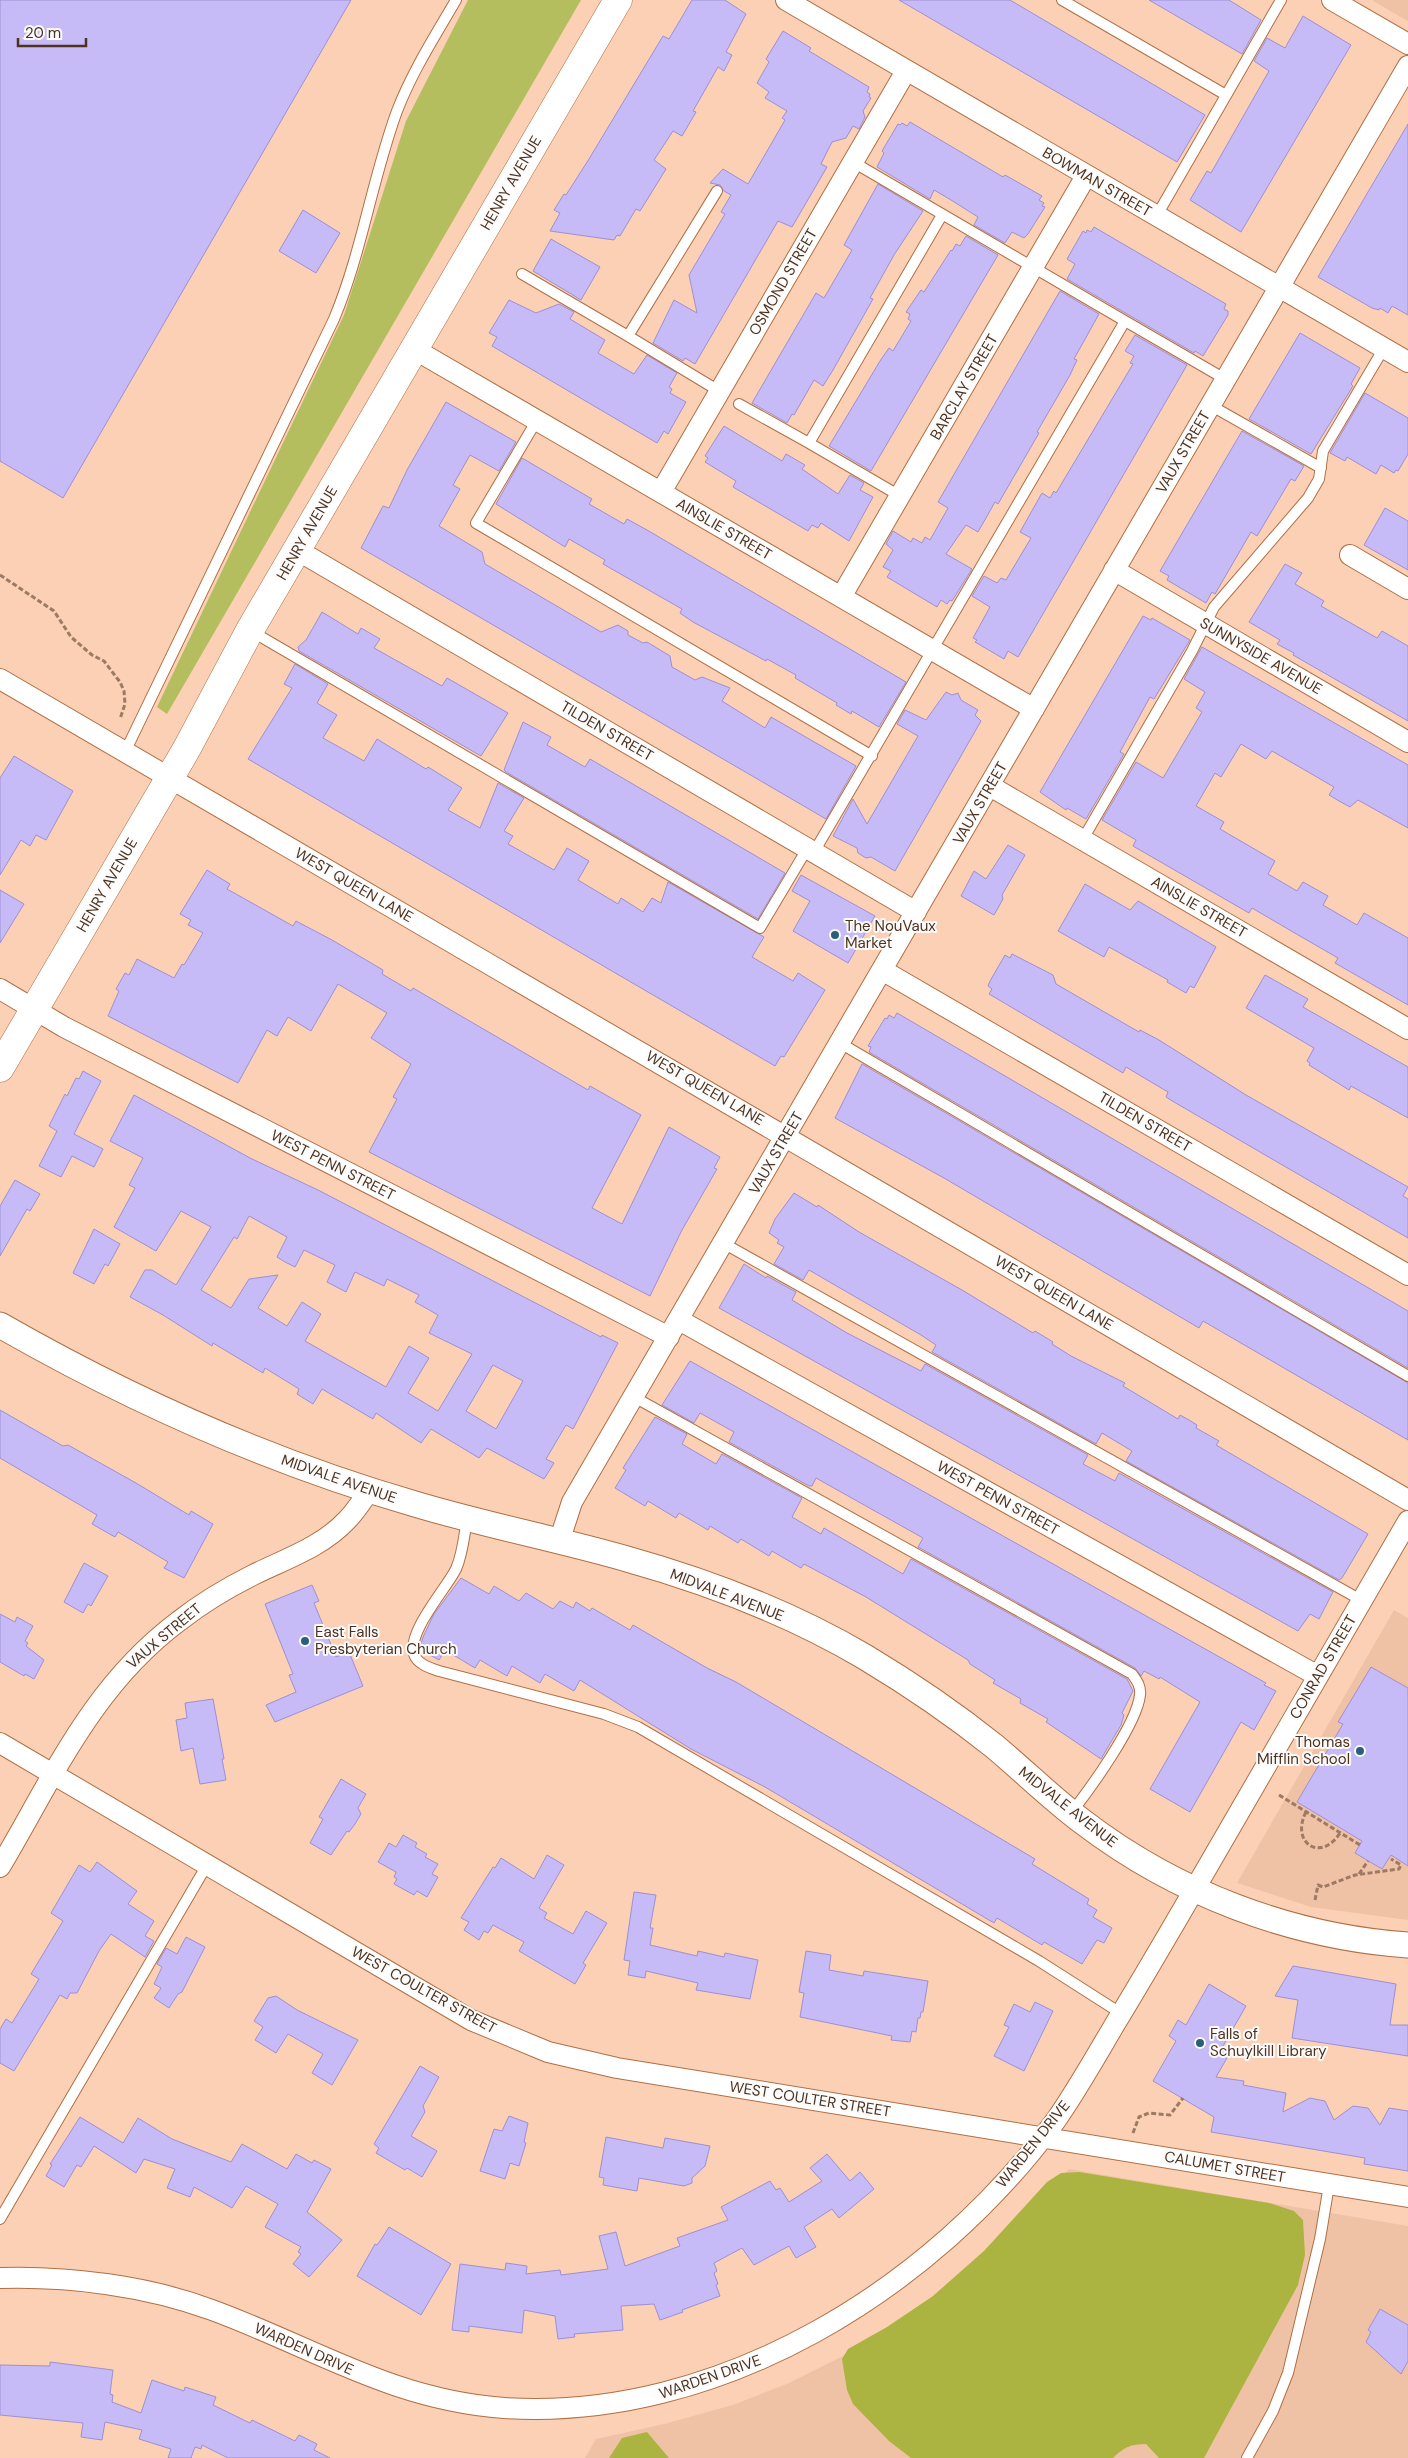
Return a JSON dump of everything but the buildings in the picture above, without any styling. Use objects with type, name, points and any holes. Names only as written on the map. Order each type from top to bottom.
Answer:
[{"type":"main road","name":"HENRY AVENUE","points":[[0,1068],[169,778],[250,630],[618,0]]},
{"type":"street","name":"BOWMAN STREET","points":[[786,0],[1408,362]]},
{"type":"street","points":[[1332,0],[1408,44]]},
{"type":"street","name":"VAUX STREET","points":[[559,1542],[572,1502],[1408,66]]},
{"type":"street","name":"OSMOND STREET","points":[[661,492],[906,71]]},
{"type":"street","name":"BARCLAY STREET","points":[[841,597],[1086,176]]},
{"type":"street","name":"AINSLIE STREET","points":[[414,349],[1034,709]]},
{"type":"street","name":"TILDEN STREET","points":[[297,550],[916,912]]},
{"type":"street","points":[[1350,555],[1408,589]]},
{"type":"street","name":"SUNNYSIDE AVENUE","points":[[1114,570],[1408,742]]},
{"type":"street","name":"WEST QUEEN LANE","points":[[0,679],[1408,1500]]},
{"type":"street","name":"AINSLIE STREET","points":[[990,786],[1408,1029]]},
{"type":"street","name":"TILDEN STREET","points":[[882,970],[1408,1275]]},
{"type":"street","name":"WEST PENN STREET","points":[[0,989],[34,1010],[674,1329],[1318,1676]]},
{"type":"street","name":"MIDVALE AVENUE","points":[[0,1324],[103,1381],[213,1432],[274,1456],[370,1490],[467,1518],[626,1558],[690,1579],[759,1605],[856,1652],[952,1714],[1071,1812],[1111,1842],[1194,1890],[1289,1924],[1356,1938],[1408,1945]]},
{"type":"street","name":"VAUX STREET","points":[[0,1867],[82,1724],[126,1667],[151,1643],[212,1598],[252,1575],[303,1552],[328,1535],[347,1520],[370,1490]]},
{"type":"street","name":"CONRAD STREET","points":[[1194,1890],[1408,1521]]},
{"type":"street","name":"WEST COULTER STREET","points":[[0,1743],[471,2020],[548,2052],[616,2068],[1042,2137]]},
{"type":"street","name":"WARDEN DRIVE","points":[[0,2278],[56,2279],[94,2283],[174,2298],[246,2323],[372,2378],[434,2397],[506,2408],[581,2408],[598,2406],[650,2398],[722,2376],[761,2360],[828,2324],[882,2289],[948,2237],[982,2206],[1058,2117],[1122,2014],[1194,1890]]},
{"type":"street","name":"CALUMET STREET","points":[[1042,2137],[1408,2198]]},
{"type":"lane","points":[[125,752],[334,318],[347,284],[399,106],[408,84],[456,0]]},
{"type":"lane","points":[[1062,0],[1226,95]]},
{"type":"lane","points":[[1156,217],[1281,0]]},
{"type":"lane","points":[[853,162],[1225,379]]},
{"type":"lane","points":[[628,336],[716,192]]},
{"type":"lane","points":[[809,443],[942,215]]},
{"type":"lane","points":[[522,274],[720,391]]},
{"type":"lane","points":[[250,630],[760,928],[872,756],[1125,321]]},
{"type":"lane","points":[[1083,839],[1192,651],[1214,607],[1308,498],[1319,479],[1323,452],[1384,348]]},
{"type":"lane","points":[[739,404],[900,496]]},
{"type":"lane","points":[[1210,405],[1321,468]]},
{"type":"lane","points":[[537,420],[476,522],[872,756]]},
{"type":"lane","points":[[840,1043],[1408,1376]]},
{"type":"lane","points":[[723,1243],[1361,1600]]},
{"type":"lane","points":[[634,1397],[1132,1674],[1138,1682],[1139,1702],[1119,1743],[1088,1792],[1071,1812]]},
{"type":"lane","points":[[467,1518],[461,1556],[418,1631],[413,1646],[414,1656],[423,1665],[438,1671],[604,1714],[638,1728],[1039,1961],[1122,2014]]},
{"type":"lane","points":[[0,2219],[207,1865]]},
{"type":"lane","points":[[1247,2458],[1273,2411],[1288,2373],[1320,2239],[1329,2185]]},
{"type":"path","points":[[0,576],[54,611],[71,637],[92,655],[104,661],[120,682],[124,691],[125,704],[120,719]]},
{"type":"path","points":[[1279,1795],[1360,1845]]},
{"type":"path","points":[[1306,1812],[1300,1829],[1301,1835],[1309,1845],[1322,1848],[1328,1846],[1340,1833]]},
{"type":"path","points":[[1314,1900],[1318,1885],[1323,1887],[1359,1875],[1399,1869],[1401,1865],[1391,1859]]},
{"type":"path","points":[[1359,1875],[1368,1861]]},
{"type":"path","points":[[1133,2133],[1139,2117],[1149,2113],[1170,2115],[1183,2098]]},
{"type":"shaded area","points":[[1372,0],[1408,0],[1408,21],[1392,12]]},
{"type":"shaded area","name":"Thomas Mifflin School","points":[[1394,1610],[1408,1618],[1408,1920],[1311,1907],[1237,1883]]},
{"type":"shaded area","points":[[1069,2169],[1408,2226],[1408,2458],[585,2458],[596,2439],[664,2424],[733,2405],[789,2383],[855,2350],[915,2312],[1038,2203]]},
{"type":"green space","points":[[468,0],[581,0],[167,714],[157,707],[344,315],[406,121]]},
{"type":"green space","points":[[1079,2172],[1269,2203],[1294,2211],[1303,2220],[1305,2255],[1298,2285],[1204,2458],[1159,2458],[1146,2444],[1128,2447],[1113,2458],[911,2458],[889,2441],[853,2404],[847,2390],[842,2359],[848,2349],[887,2327],[933,2296],[984,2251],[1047,2182],[1061,2173]]},
{"type":"green space","points":[[647,2432],[669,2458],[609,2458],[622,2438]]},
{"type":"place","name":"The NouVaux Market","points":[[835,935]]},
{"type":"place","name":"East Falls Presbyterian Church","points":[[305,1641]]},
{"type":"place","name":"Thomas Mifflin School","points":[[1360,1751]]},
{"type":"place","name":"Falls of Schuylkill Library","points":[[1200,2043]]}]
